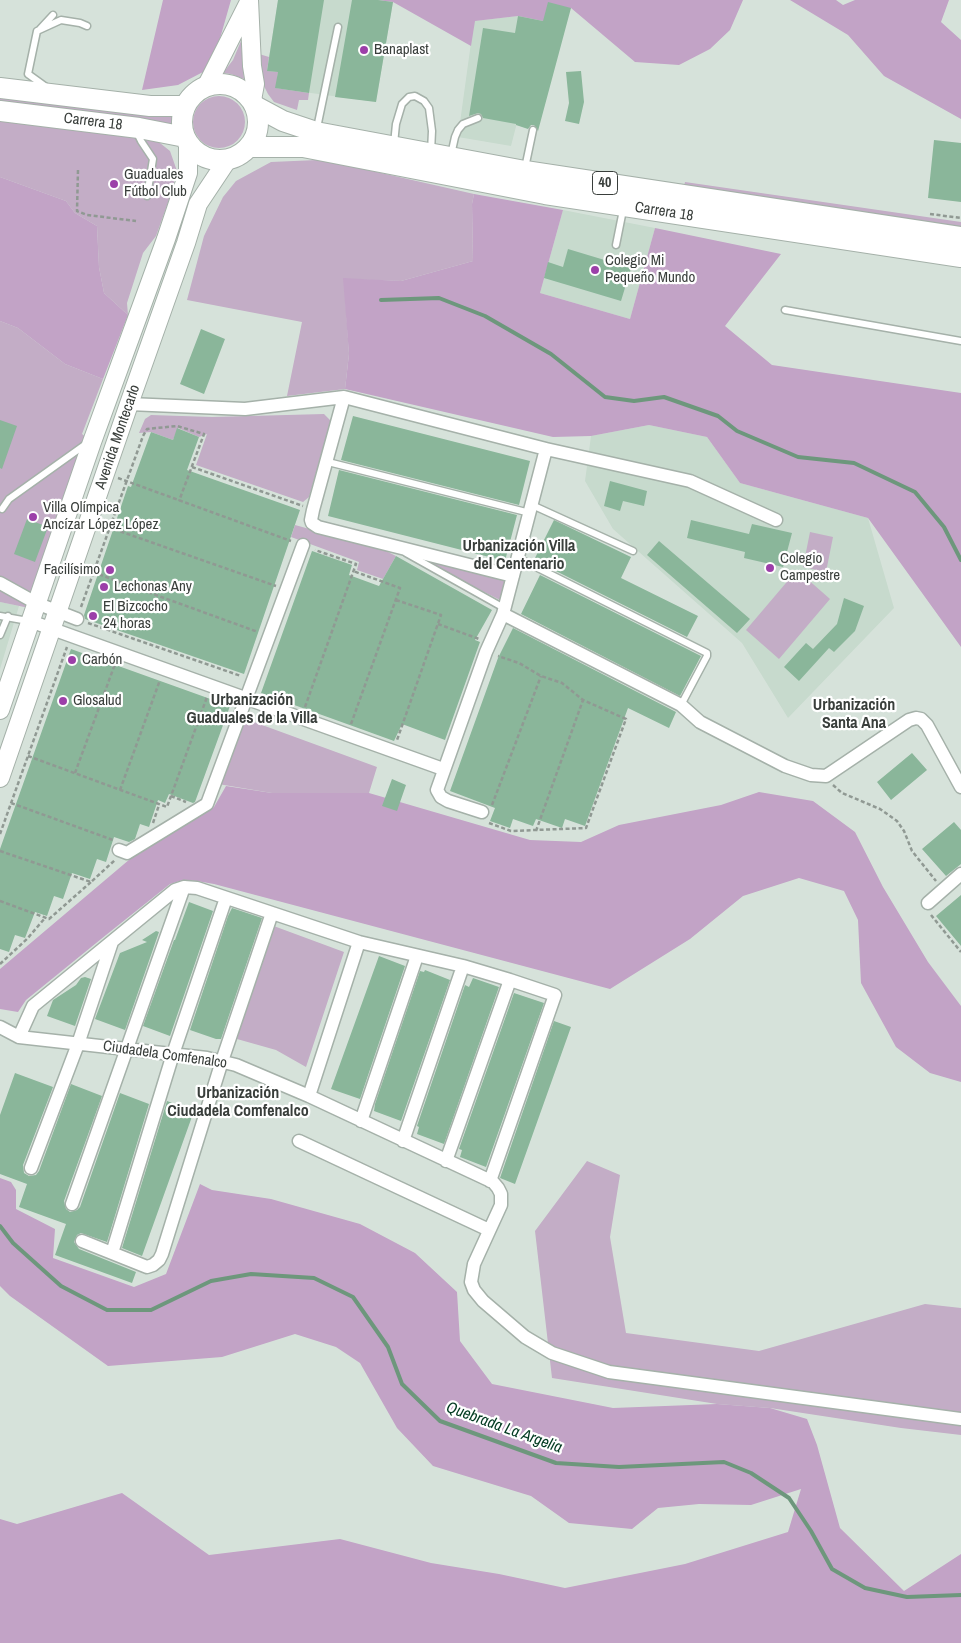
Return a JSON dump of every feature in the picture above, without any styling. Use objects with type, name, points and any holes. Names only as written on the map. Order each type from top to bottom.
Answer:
[{"type":"main road","points":[[249,2],[255,84],[253,103],[258,120],[257,134],[250,146],[240,155],[216,160],[205,157],[195,151],[186,140],[181,125],[184,106],[195,92],[207,85],[249,2]]},
{"type":"main road","name":"40","points":[[207,85],[219,83],[232,85],[243,91],[253,103]]},
{"type":"main road","name":"Carrera 18","points":[[0,88],[150,106],[184,106]]},
{"type":"main road","name":"Carrera 18","points":[[253,103],[283,120],[316,132],[525,171],[961,237]]},
{"type":"main road","name":"Carrera 18","points":[[0,111],[139,128],[186,140]]},
{"type":"main road","name":"Avenida Montecarlo","points":[[0,710],[92,442],[188,173],[186,140]]},
{"type":"main road","name":"Carrera 18","points":[[250,146],[303,147],[545,194],[961,257]]},
{"type":"main road","name":"Avenida Montecarlo","points":[[0,778],[198,204],[228,159]]},
{"type":"street","points":[[344,397],[328,462],[313,510],[311,520],[314,525],[513,576]]},
{"type":"street","points":[[129,404],[245,409],[344,397],[546,448],[690,481],[776,520]]},
{"type":"street","points":[[487,813],[441,797],[437,790],[488,647],[504,611],[546,448]]},
{"type":"street","points":[[119,850],[127,853],[206,804],[247,698],[302,545]]},
{"type":"street","points":[[0,583],[36,603],[77,619]]},
{"type":"street","points":[[504,611],[681,705],[700,722],[785,766],[810,776],[826,776],[894,729],[909,720],[921,719],[927,725],[961,787]]},
{"type":"street","points":[[30,621],[443,770]]},
{"type":"street","points":[[929,908],[943,890],[961,874]]},
{"type":"street","points":[[72,1204],[184,887]]},
{"type":"street","points":[[19,1037],[33,1006],[175,890],[184,887],[197,888],[359,942],[464,966],[555,995],[490,1181],[498,1188],[501,1194],[501,1204],[474,1264],[471,1282],[474,1290],[483,1301],[525,1337],[552,1353],[609,1372],[961,1419]]},
{"type":"street","points":[[112,1253],[173,1054],[226,898]]},
{"type":"street","points":[[82,1242],[147,1266],[153,1266],[159,1260],[222,1061],[272,913]]},
{"type":"street","points":[[31,1168],[78,1044],[112,941]]},
{"type":"street","points":[[309,1096],[359,942]]},
{"type":"street","points":[[361,1121],[417,956]]},
{"type":"street","points":[[403,1141],[464,966]]},
{"type":"street","points":[[446,1162],[510,980]]},
{"type":"street","name":"Ciudadela Comfenalco","points":[[0,1027],[19,1037],[173,1054],[222,1061],[236,1065],[309,1096],[446,1162],[490,1181]]},
{"type":"street","points":[[299,1142],[489,1230]]},
{"type":"lane","points":[[53,15],[37,31],[28,74],[59,96]]},
{"type":"lane","points":[[37,31],[61,20],[87,26]]},
{"type":"lane","points":[[316,132],[338,27]]},
{"type":"lane","points":[[394,146],[396,124],[402,104],[409,98],[416,96],[424,101],[429,108],[432,131],[431,153]]},
{"type":"lane","points":[[451,157],[458,130],[463,124],[478,118]]},
{"type":"lane","points":[[139,128],[138,135],[153,159],[147,196]]},
{"type":"lane","points":[[525,171],[533,130]]},
{"type":"lane","points":[[616,245],[624,206]]},
{"type":"lane","points":[[784,310],[961,342]]},
{"type":"lane","points":[[2,509],[9,499],[74,452],[92,442]]},
{"type":"lane","points":[[328,462],[531,509],[633,552]]},
{"type":"lane","points":[[390,544],[504,611]]},
{"type":"lane","points":[[518,558],[707,653],[681,705]]},
{"type":"lane","points":[[0,616],[30,621]]},
{"type":"lane","points":[[0,635],[8,616]]},
{"type":"path","points":[[78,170],[77,211],[86,215],[136,221]]},
{"type":"path","points":[[180,500],[204,434],[177,426],[147,429],[126,481],[77,619],[253,680]]},
{"type":"path","points":[[192,467],[313,510]]},
{"type":"path","points":[[105,474],[356,564],[301,718]]},
{"type":"path","points":[[89,519],[286,590]]},
{"type":"path","points":[[74,564],[93,573],[269,636]]},
{"type":"path","points":[[348,735],[400,588],[353,571]]},
{"type":"path","points":[[393,751],[441,616],[396,600]]},
{"type":"path","points":[[438,624],[488,647],[540,676],[562,683],[583,700],[626,719],[586,828],[511,831],[487,813],[540,676]]},
{"type":"path","points":[[0,834],[68,643]]},
{"type":"path","points":[[75,774],[116,660]]},
{"type":"path","points":[[120,790],[161,677]]},
{"type":"path","points":[[28,756],[167,807],[208,694]]},
{"type":"path","points":[[536,830],[583,700]]},
{"type":"path","points":[[826,776],[835,788],[880,808],[897,820],[904,831],[912,851],[943,890]]},
{"type":"path","points":[[11,804],[134,848]]},
{"type":"path","points":[[0,902],[49,918],[114,862],[119,850]]},
{"type":"path","points":[[0,851],[91,882]]},
{"type":"path","points":[[929,908],[961,952]]},
{"type":"path","points":[[0,964],[27,939],[45,918]]},
{"type":"shaded area","points":[[163,0],[231,0],[217,49],[203,72],[178,85],[142,90]]},
{"type":"shaded area","points":[[278,0],[378,0],[393,2],[376,102],[275,88],[267,71]]},
{"type":"shaded area","points":[[378,0],[743,0],[730,30],[710,49],[679,65],[635,62],[571,8],[543,21],[518,16],[475,21],[471,46],[393,2]]},
{"type":"shaded area","points":[[790,0],[836,0],[843,5],[855,0],[949,0],[941,22],[961,40],[961,119],[884,76],[848,35]]},
{"type":"shaded area","points":[[518,16],[543,21],[511,146],[458,137],[474,21]]},
{"type":"shaded area","points":[[241,41],[244,79],[223,73],[233,60]]},
{"type":"shaded area","points":[[259,54],[269,57],[267,71],[278,72],[276,88],[309,93],[308,100],[299,100],[297,110],[274,102],[268,94],[263,84]]},
{"type":"shaded area","points":[[0,94],[174,113],[171,126],[160,122],[0,101]]},
{"type":"shaded area","points":[[219,96],[229,98],[237,104],[243,112],[245,122],[243,132],[237,140],[229,146],[219,148],[209,146],[201,140],[195,132],[193,122],[195,112],[201,104],[209,98]]},
{"type":"shaded area","points":[[0,117],[155,139],[170,151],[177,171],[156,236],[143,253],[127,303],[128,315],[104,293],[99,267],[97,226],[75,213],[66,201],[0,177]]},
{"type":"shaded area","points":[[317,160],[474,194],[472,204],[473,261],[401,281],[344,279],[349,354],[345,389],[287,396],[302,322],[187,300],[204,236],[223,197],[236,181],[271,162]]},
{"type":"shaded area","points":[[0,177],[66,201],[75,213],[97,226],[99,267],[104,293],[128,315],[103,379],[65,364],[18,328],[0,321]]},
{"type":"shaded area","points":[[685,182],[961,222],[961,230],[684,186]]},
{"type":"shaded area","points":[[474,194],[563,210],[540,293],[630,319],[655,228],[781,254],[725,326],[772,365],[961,393],[961,647],[868,518],[740,483],[707,437],[649,425],[591,436],[553,437],[345,389],[349,354],[343,278],[401,281],[473,261],[472,204]]},
{"type":"shaded area","name":"Colegio Mi Pequeño Mundo","points":[[563,210],[655,228],[630,319],[540,293]]},
{"type":"shaded area","name":"Villa Olímpica Ancízar López López","points":[[0,321],[18,328],[65,364],[103,379],[82,434],[92,442],[34,609],[0,602]]},
{"type":"shaded area","points":[[324,414],[331,421],[309,497],[303,502],[196,465],[207,434],[199,437],[178,428],[173,440],[151,432],[139,433],[145,419],[151,415],[212,417]]},
{"type":"shaded area","name":"Colegio Campestre","points":[[649,425],[707,437],[740,483],[868,518],[894,608],[788,718],[742,643],[613,529],[585,481],[591,436]]},
{"type":"shaded area","points":[[295,525],[382,549],[396,556],[383,579],[357,570],[359,562],[291,537]]},
{"type":"shaded area","points":[[810,532],[833,537],[826,572],[803,567]]},
{"type":"shaded area","points":[[430,561],[505,581],[500,600],[430,564]]},
{"type":"shaded area","points":[[797,570],[830,599],[779,659],[746,630]]},
{"type":"shaded area","points":[[0,602],[19,606],[0,669]]},
{"type":"shaded area","points":[[243,718],[377,767],[369,793],[272,793],[218,784]]},
{"type":"shaded area","points":[[226,786],[272,793],[369,793],[530,840],[581,842],[619,825],[721,805],[759,792],[813,801],[855,832],[883,887],[928,962],[961,1006],[961,1082],[930,1073],[896,1047],[861,983],[858,920],[844,891],[799,878],[743,896],[690,939],[610,989],[214,884],[183,880],[170,884],[106,935],[26,1000],[18,1012],[0,1009],[0,969],[130,859],[214,807]]},
{"type":"shaded area","points":[[271,925],[344,952],[306,1067],[276,1050],[237,1039]]},
{"type":"shaded area","points":[[587,1161],[620,1175],[610,1237],[626,1333],[759,1351],[925,1304],[961,1308],[961,1435],[770,1408],[717,1404],[552,1378],[535,1231]]},
{"type":"shaded area","points":[[0,1178],[11,1182],[16,1190],[16,1209],[55,1229],[53,1258],[134,1287],[166,1274],[200,1184],[212,1190],[271,1199],[360,1224],[415,1253],[457,1292],[460,1341],[492,1384],[613,1408],[717,1404],[770,1408],[807,1419],[817,1445],[840,1528],[904,1591],[961,1554],[961,1643],[0,1643],[0,1519],[17,1524],[122,1493],[209,1555],[340,1539],[431,1563],[499,1574],[565,1588],[685,1564],[788,1532],[801,1489],[751,1505],[699,1504],[658,1508],[632,1529],[569,1523],[531,1496],[433,1466],[397,1428],[360,1363],[336,1347],[295,1334],[222,1357],[108,1366],[10,1296],[0,1286]]},
{"type":"building","points":[[278,0],[324,0],[309,93],[275,88],[278,72],[267,71]]},
{"type":"building","name":"Banaplast","points":[[352,0],[393,2],[376,102],[335,97]]},
{"type":"building","points":[[548,2],[571,8],[538,131],[534,125],[531,125],[528,129],[516,124],[483,118],[478,113],[469,116],[483,28],[515,33],[518,16],[543,21]]},
{"type":"building","points":[[581,71],[584,102],[579,124],[565,121],[569,103],[566,72]]},
{"type":"building","points":[[934,140],[961,143],[961,202],[928,198]]},
{"type":"building","points":[[568,249],[631,268],[621,301],[544,278],[548,262],[563,267]]},
{"type":"building","points":[[201,329],[225,339],[204,394],[180,384]]},
{"type":"building","points":[[353,416],[530,461],[519,505],[341,460]]},
{"type":"building","points":[[0,420],[17,426],[2,469],[0,468]]},
{"type":"building","points":[[177,428],[199,437],[187,470],[300,510],[244,674],[85,619],[84,615],[128,486],[131,487],[151,432],[173,440]]},
{"type":"building","points":[[339,470],[517,515],[505,561],[328,516]]},
{"type":"building","points":[[610,481],[647,491],[644,506],[623,501],[620,511],[604,506]]},
{"type":"building","points":[[27,519],[48,527],[35,562],[14,554]]},
{"type":"building","points":[[554,520],[631,557],[621,578],[698,616],[687,637],[534,560]]},
{"type":"building","points":[[691,520],[749,534],[752,524],[792,533],[783,567],[744,558],[745,552],[687,538]]},
{"type":"building","points":[[659,541],[750,619],[737,633],[647,555]]},
{"type":"building","points":[[312,551],[352,565],[349,575],[379,586],[396,556],[492,610],[475,640],[480,642],[445,740],[402,724],[394,741],[261,693]]},
{"type":"building","points":[[540,575],[701,656],[680,696],[521,614]]},
{"type":"building","points":[[844,598],[864,606],[855,631],[834,652],[829,648],[799,681],[784,667],[806,643],[813,649],[837,624]]},
{"type":"building","points":[[513,628],[676,712],[669,728],[628,708],[585,826],[565,819],[562,828],[536,819],[533,826],[513,819],[510,828],[490,821],[495,808],[450,791],[498,658]]},
{"type":"building","points":[[71,649],[230,706],[195,802],[193,803],[169,794],[165,803],[158,800],[149,827],[140,824],[135,839],[129,842],[114,837],[106,862],[97,859],[90,879],[72,873],[63,899],[54,896],[47,916],[35,912],[25,938],[15,935],[9,952],[0,949],[0,849]]},
{"type":"building","points":[[912,753],[927,770],[891,800],[877,782]]},
{"type":"building","points":[[392,779],[406,785],[397,811],[382,806]]},
{"type":"building","points":[[954,822],[961,830],[961,864],[946,876],[922,849]]},
{"type":"building","points":[[961,895],[961,946],[936,916]]},
{"type":"building","points":[[189,902],[213,911],[170,1036],[143,1026]]},
{"type":"building","points":[[232,908],[262,918],[221,1039],[216,1039],[190,1030]]},
{"type":"building","points":[[156,931],[159,932],[125,1030],[95,1019],[120,953],[147,942],[142,940]]},
{"type":"building","points":[[379,956],[405,966],[360,1099],[331,1089]]},
{"type":"building","points":[[425,970],[450,980],[401,1121],[374,1111],[375,1104],[420,971],[424,972]]},
{"type":"building","points":[[81,978],[91,979],[75,1026],[47,1016],[53,1000],[76,985]]},
{"type":"building","points":[[473,978],[499,987],[444,1144],[417,1134],[419,1127],[417,1126],[465,985],[469,987]]},
{"type":"building","points":[[514,993],[544,1003],[486,1167],[460,1157],[462,1150],[459,1149]]},
{"type":"building","points":[[554,1021],[571,1027],[515,1184],[500,1178]]},
{"type":"building","points":[[15,1073],[53,1087],[23,1165],[24,1173],[29,1176],[36,1175],[39,1171],[71,1084],[102,1096],[64,1201],[66,1209],[70,1212],[80,1207],[120,1093],[149,1104],[107,1242],[81,1233],[77,1235],[74,1242],[79,1249],[136,1272],[132,1283],[55,1255],[66,1224],[19,1207],[27,1184],[0,1174],[0,1115]]},
{"type":"building","points":[[167,1101],[194,1111],[142,1256],[122,1248]]},
{"type":"waterway","points":[[381,300],[439,298],[485,316],[551,354],[605,397],[634,401],[664,397],[718,416],[737,431],[798,457],[854,463],[915,492],[944,527],[961,560]]},
{"type":"waterway","name":"Quebrada La Argelia","points":[[0,1226],[13,1243],[61,1286],[107,1310],[151,1310],[211,1281],[251,1274],[314,1278],[353,1297],[388,1347],[402,1384],[440,1421],[556,1463],[619,1467],[724,1462],[751,1473],[789,1498],[811,1531],[832,1569],[865,1588],[907,1597],[961,1595]]},
{"type":"place","name":"Banaplast","points":[[364,50]]},
{"type":"place","name":"Guaduales Fútbol Club","points":[[114,184]]},
{"type":"place","name":"Colegio Mi Pequeño Mundo","points":[[595,270]]},
{"type":"place","name":"Villa Olímpica Ancízar López López","points":[[33,517]]},
{"type":"place","name":"Colegio Campestre","points":[[770,568]]},
{"type":"place","name":"Facilísimo","points":[[110,570]]},
{"type":"place","name":"Lechonas Any","points":[[104,587]]},
{"type":"place","name":"El Bizcocho 24 horas","points":[[93,616]]},
{"type":"place","name":"Carbón","points":[[72,660]]},
{"type":"place","name":"Glosalud","points":[[63,701]]},
{"type":"district","name":"Urbanización Villa del Centenario","points":[[519,556]]},
{"type":"district","name":"Urbanización Guaduales de la Villa","points":[[252,710]]},
{"type":"district","name":"Urbanización Santa Ana","points":[[854,715]]},
{"type":"district","name":"Urbanización Ciudadela Comfenalco","points":[[238,1103]]}]
